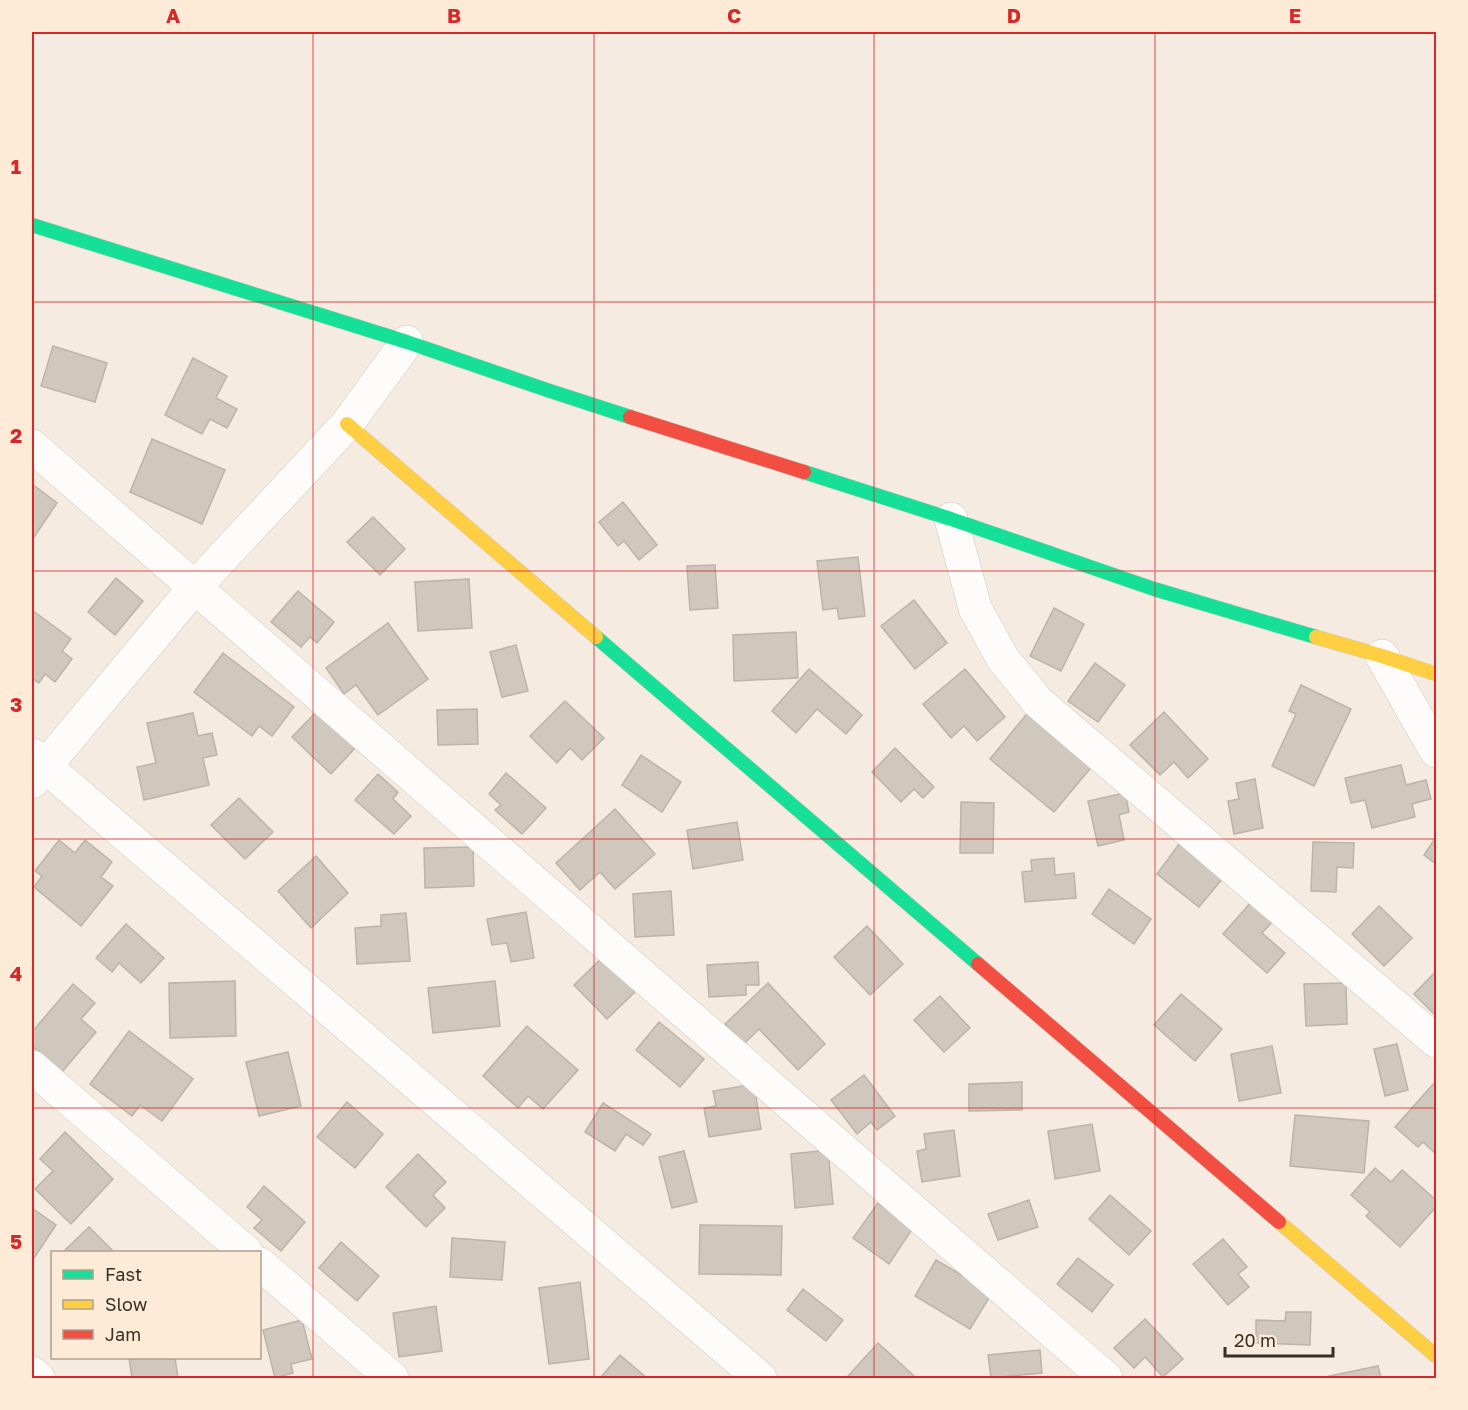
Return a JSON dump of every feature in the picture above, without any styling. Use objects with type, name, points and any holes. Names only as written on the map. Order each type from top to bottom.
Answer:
[{"type":"street","points":[[32,225],[407,342],[547,390],[951,519],[1154,589],[1437,674]]},
{"type":"street","points":[[407,342],[347,424],[194,588],[36,768],[760,1378]]},
{"type":"street","points":[[347,424],[1437,1356]]},
{"type":"street","points":[[32,446],[1106,1378]]},
{"type":"street","points":[[951,519],[975,608],[1003,659],[1038,702],[1437,1041]]},
{"type":"street","points":[[1382,656],[1437,751]]},
{"type":"street","points":[[32,1067],[245,1251]]},
{"type":"street","points":[[261,1265],[392,1378]]},
{"type":"street","points":[[32,1373],[38,1378]]},
{"type":"building","points":[[53,346],[107,363],[95,402],[41,386]]},
{"type":"building","points":[[193,358],[227,376],[216,398],[237,409],[227,428],[210,419],[202,434],[165,415]]},
{"type":"building","points":[[152,439],[225,470],[202,524],[130,492]]},
{"type":"building","points":[[32,484],[57,503],[32,540]]},
{"type":"building","points":[[623,502],[657,545],[639,560],[624,541],[618,546],[599,522]]},
{"type":"building","points":[[373,517],[405,549],[380,575],[347,542]]},
{"type":"building","points":[[858,557],[865,616],[839,619],[837,608],[823,610],[817,561]]},
{"type":"building","points":[[715,565],[718,608],[690,610],[687,566]]},
{"type":"building","points":[[116,578],[143,601],[115,635],[88,612]]},
{"type":"building","points":[[469,579],[472,628],[418,631],[415,582]]},
{"type":"building","points":[[298,591],[334,622],[317,643],[310,637],[301,647],[271,622]]},
{"type":"building","points":[[914,600],[947,643],[915,669],[881,626]]},
{"type":"building","points":[[1054,608],[1084,624],[1061,671],[1030,656]]},
{"type":"building","points":[[32,610],[71,639],[62,651],[72,659],[55,682],[45,674],[39,683],[32,678]]},
{"type":"building","points":[[388,623],[428,679],[378,715],[356,685],[344,694],[326,668]]},
{"type":"building","points":[[796,632],[798,678],[734,681],[733,635]]},
{"type":"building","points":[[516,645],[528,691],[502,697],[490,652]]},
{"type":"building","points":[[223,653],[294,707],[272,736],[259,726],[252,736],[194,692]]},
{"type":"building","points":[[1095,663],[1125,685],[1098,722],[1068,701]]},
{"type":"building","points":[[809,669],[862,715],[846,734],[817,709],[796,733],[772,711]]},
{"type":"building","points":[[965,669],[1005,717],[977,741],[964,726],[951,738],[923,704]]},
{"type":"building","points":[[1301,685],[1351,709],[1314,786],[1272,766],[1296,714],[1289,711]]},
{"type":"building","points":[[565,701],[604,738],[582,760],[570,748],[557,763],[530,736]]},
{"type":"building","points":[[477,709],[478,744],[438,745],[437,710]]},
{"type":"building","points":[[1030,710],[1094,764],[1054,812],[990,759]]},
{"type":"building","points":[[317,711],[356,747],[331,774],[292,737]]},
{"type":"building","points":[[1164,712],[1208,759],[1188,778],[1174,762],[1160,775],[1130,745]]},
{"type":"building","points":[[193,713],[198,736],[212,733],[217,755],[203,758],[209,785],[144,800],[137,767],[156,763],[147,723]]},
{"type":"building","points":[[895,748],[934,787],[923,798],[914,789],[901,802],[872,772]]},
{"type":"building","points":[[641,755],[681,782],[662,812],[622,785]]},
{"type":"building","points":[[1401,765],[1406,785],[1426,780],[1431,799],[1412,804],[1415,817],[1372,828],[1365,800],[1351,803],[1345,778]]},
{"type":"building","points":[[506,773],[546,808],[522,834],[495,810],[501,805],[489,794]]},
{"type":"building","points":[[378,774],[398,792],[393,799],[411,816],[394,834],[355,800]]},
{"type":"building","points":[[1255,779],[1263,828],[1234,834],[1228,801],[1239,799],[1236,783]]},
{"type":"building","points":[[1125,793],[1129,812],[1119,815],[1124,840],[1098,846],[1088,801]]},
{"type":"building","points":[[239,798],[273,832],[245,859],[211,825]]},
{"type":"building","points":[[961,802],[994,803],[993,853],[960,853]]},
{"type":"building","points":[[615,809],[655,854],[615,889],[600,872],[580,890],[556,863]]},
{"type":"building","points":[[737,822],[743,860],[693,869],[687,830]]},
{"type":"building","points":[[1436,837],[1436,864],[1424,855]]},
{"type":"building","points":[[59,840],[75,853],[85,840],[112,862],[101,877],[113,886],[81,926],[34,887],[42,876],[35,871]]},
{"type":"building","points":[[1313,842],[1354,843],[1353,868],[1337,867],[1336,892],[1311,891]]},
{"type":"building","points":[[1179,844],[1223,878],[1199,907],[1157,874]]},
{"type":"building","points":[[473,847],[474,886],[425,888],[424,848]]},
{"type":"building","points":[[316,856],[348,893],[311,928],[278,891]]},
{"type":"building","points":[[1054,858],[1055,875],[1074,873],[1076,898],[1025,902],[1022,872],[1032,871],[1031,860]]},
{"type":"building","points":[[1109,889],[1151,919],[1134,944],[1092,914]]},
{"type":"building","points":[[671,891],[674,935],[635,937],[633,894]]},
{"type":"building","points":[[1252,901],[1274,920],[1262,933],[1285,953],[1267,973],[1223,934]]},
{"type":"building","points":[[1379,906],[1412,938],[1384,966],[1352,934]]},
{"type":"building","points":[[526,912],[534,958],[511,962],[507,943],[492,945],[487,919]]},
{"type":"building","points":[[406,913],[410,961],[357,964],[355,928],[381,926],[381,915]]},
{"type":"building","points":[[126,924],[164,958],[141,983],[119,963],[112,972],[96,958]]},
{"type":"building","points":[[867,926],[903,964],[870,995],[834,957]]},
{"type":"building","points":[[605,955],[638,989],[607,1019],[574,985]]},
{"type":"building","points":[[758,962],[759,985],[746,985],[746,995],[709,997],[707,965]]},
{"type":"building","points":[[1436,971],[1436,1016],[1414,994]]},
{"type":"building","points":[[235,981],[236,1036],[170,1038],[169,983]]},
{"type":"building","points":[[495,981],[500,1026],[433,1033],[428,988]]},
{"type":"building","points":[[768,983],[825,1044],[798,1070],[759,1029],[744,1044],[725,1024]]},
{"type":"building","points":[[1346,983],[1347,1024],[1306,1026],[1304,984]]},
{"type":"building","points":[[73,984],[95,1003],[81,1019],[96,1032],[62,1072],[32,1046],[32,1032]]},
{"type":"building","points":[[1181,994],[1222,1029],[1195,1061],[1154,1025]]},
{"type":"building","points":[[940,996],[970,1028],[944,1052],[914,1020]]},
{"type":"building","points":[[659,1022],[704,1059],[680,1087],[636,1050]]},
{"type":"building","points":[[527,1026],[578,1070],[543,1109],[528,1096],[518,1108],[483,1076]]},
{"type":"building","points":[[129,1031],[193,1079],[162,1121],[140,1105],[132,1116],[90,1084]]},
{"type":"building","points":[[1397,1044],[1408,1090],[1385,1096],[1374,1049]]},
{"type":"building","points":[[1272,1046],[1281,1093],[1239,1101],[1231,1054]]},
{"type":"building","points":[[288,1052],[301,1106],[259,1116],[246,1062]]},
{"type":"building","points":[[864,1075],[895,1116],[877,1130],[871,1122],[857,1134],[831,1100]]},
{"type":"building","points":[[1436,1081],[1436,1154],[1423,1142],[1418,1147],[1395,1127]]},
{"type":"building","points":[[1022,1082],[1022,1110],[969,1111],[969,1084]]},
{"type":"building","points":[[754,1084],[761,1129],[709,1137],[704,1108],[716,1106],[713,1091]]},
{"type":"building","points":[[347,1102],[383,1134],[355,1168],[317,1137]]},
{"type":"building","points":[[603,1103],[651,1134],[643,1145],[626,1134],[615,1151],[585,1132]]},
{"type":"building","points":[[1295,1115],[1369,1121],[1364,1173],[1290,1166]]},
{"type":"building","points":[[1092,1124],[1100,1171],[1055,1179],[1048,1131]]},
{"type":"building","points":[[954,1130],[960,1176],[922,1182],[917,1151],[926,1149],[924,1134]]},
{"type":"building","points":[[65,1132],[113,1179],[71,1224],[35,1189],[53,1171],[40,1159]]},
{"type":"building","points":[[828,1150],[833,1204],[795,1208],[791,1154]]},
{"type":"building","points":[[684,1151],[697,1202],[672,1208],[659,1157]]},
{"type":"building","points":[[418,1154],[446,1182],[433,1195],[445,1208],[426,1227],[386,1187]]},
{"type":"building","points":[[1375,1168],[1391,1182],[1402,1170],[1436,1200],[1436,1207],[1400,1247],[1366,1216],[1370,1212],[1351,1195]]},
{"type":"building","points":[[264,1186],[305,1222],[281,1251],[254,1228],[262,1220],[247,1207]]},
{"type":"building","points":[[1110,1195],[1151,1231],[1129,1255],[1089,1219]]},
{"type":"building","points":[[1029,1200],[1038,1227],[998,1240],[988,1214]]},
{"type":"building","points":[[878,1203],[913,1228],[889,1264],[853,1238]]},
{"type":"building","points":[[32,1208],[56,1225],[32,1261]]},
{"type":"building","points":[[700,1225],[782,1226],[781,1275],[699,1274]]},
{"type":"building","points":[[89,1227],[113,1251],[64,1251]]},
{"type":"building","points":[[452,1238],[505,1242],[502,1280],[450,1277]]},
{"type":"building","points":[[1223,1239],[1247,1267],[1238,1274],[1249,1287],[1228,1305],[1193,1264]]},
{"type":"building","points":[[341,1242],[379,1276],[357,1301],[319,1268]]},
{"type":"building","points":[[1078,1258],[1113,1285],[1092,1312],[1057,1284]]},
{"type":"building","points":[[936,1260],[992,1293],[970,1329],[915,1296]]},
{"type":"building","points":[[580,1282],[589,1359],[549,1364],[539,1288]]},
{"type":"building","points":[[803,1289],[843,1320],[826,1341],[787,1310]]},
{"type":"building","points":[[436,1306],[442,1351],[399,1357],[393,1313]]},
{"type":"building","points":[[1286,1312],[1311,1312],[1310,1345],[1256,1343],[1256,1320],[1285,1321]]},
{"type":"building","points":[[1145,1319],[1183,1359],[1163,1377],[1145,1357],[1134,1368],[1114,1348]]},
{"type":"building","points":[[302,1320],[312,1359],[291,1364],[293,1373],[275,1378],[263,1330]]},
{"type":"building","points":[[878,1343],[914,1376],[911,1378],[850,1378],[848,1376]]},
{"type":"building","points":[[1040,1350],[1042,1373],[991,1378],[988,1355]]},
{"type":"building","points":[[620,1355],[647,1378],[601,1377]]},
{"type":"building","points":[[129,1359],[175,1359],[178,1378],[132,1378]]},
{"type":"building","points":[[1378,1366],[1381,1378],[1320,1378]]},
{"type":"traffic: fast","points":[[32,225],[407,342],[630,417]]},
{"type":"traffic: fast","points":[[804,472],[951,519],[1154,589],[1316,637]]},
{"type":"traffic: fast","points":[[596,637],[978,964]]},
{"type":"traffic: slow","points":[[347,424],[596,637]]},
{"type":"traffic: slow","points":[[1316,637],[1436,674]]},
{"type":"traffic: slow","points":[[1279,1222],[1436,1356]]},
{"type":"traffic: jam","points":[[630,417],[804,472]]},
{"type":"traffic: jam","points":[[978,964],[1279,1222]]}]
